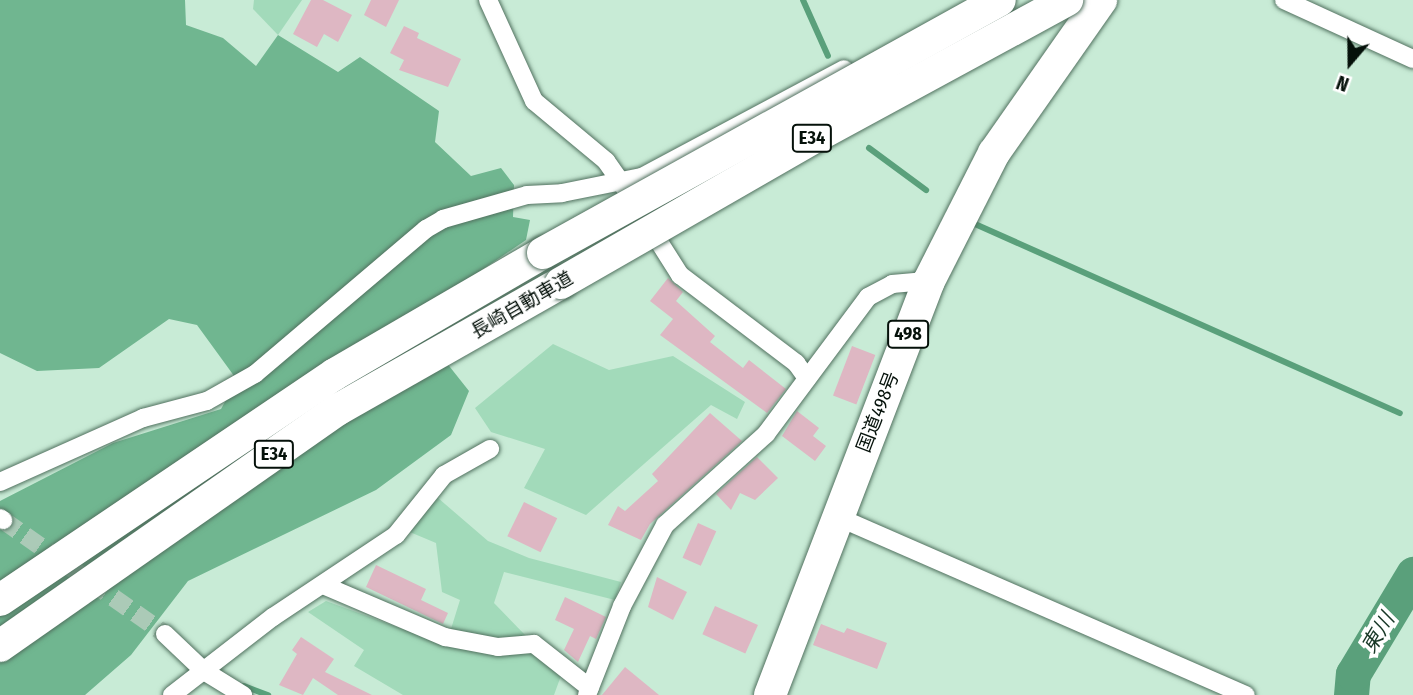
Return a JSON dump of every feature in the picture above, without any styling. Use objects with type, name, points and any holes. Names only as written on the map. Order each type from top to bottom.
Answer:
[{"type":"highway","name":"長崎自動車道","points":[[0,600],[335,374],[543,253],[1000,0]]},
{"type":"highway","name":"長崎自動車道","points":[[0,646],[339,409],[815,137],[1067,0]]},
{"type":"highway","name":"国道498号","points":[[770,695],[929,281],[993,153],[1101,0]]},
{"type":"street","points":[[488,0],[534,100],[606,160],[681,275],[796,363],[807,378]]},
{"type":"street","points":[[0,482],[143,418],[207,401],[255,374],[426,229],[443,219],[527,194],[562,193],[642,177],[972,0]]},
{"type":"street","points":[[1284,0],[1413,59]]},
{"type":"street","points":[[323,585],[446,637],[498,647],[534,645],[589,692],[652,544],[665,525],[766,434],[868,297],[892,284],[929,281]]},
{"type":"street","points":[[173,695],[396,535],[444,475],[490,449]]},
{"type":"street","points":[[838,517],[1246,695]]},
{"type":"street","points":[[165,634],[204,671],[243,695]]},
{"type":"green space","points":[[0,0],[185,0],[186,25],[223,38],[256,66],[278,35],[338,72],[360,57],[439,111],[435,142],[471,176],[501,168],[514,185],[513,217],[530,220],[526,240],[411,318],[469,391],[451,435],[376,490],[188,581],[131,655],[85,695],[0,695],[0,501],[113,443],[221,409],[237,380],[197,325],[169,319],[99,368],[37,371],[0,353]]},
{"type":"green space","points":[[254,0],[302,0],[278,35],[253,9]]},
{"type":"green space","points":[[553,344],[609,370],[673,356],[745,402],[737,419],[711,405],[586,515],[524,488],[545,449],[491,432],[475,408]]},
{"type":"green space","points":[[438,498],[488,541],[529,558],[621,582],[615,600],[504,572],[494,603],[562,673],[554,695],[403,695],[354,666],[364,650],[308,612],[326,601],[446,645],[460,600],[442,592],[436,543],[405,530]]},
{"type":"building","points":[[311,0],[323,0],[352,15],[338,42],[324,34],[317,47],[293,34]]},
{"type":"building","points":[[371,0],[399,0],[386,27],[364,15]]},
{"type":"building","points":[[404,26],[419,33],[417,38],[461,59],[448,87],[399,70],[404,60],[390,53]]},
{"type":"building","points":[[668,278],[683,292],[676,301],[715,336],[710,342],[743,368],[749,360],[786,389],[767,413],[660,335],[673,319],[650,301]]},
{"type":"building","points":[[852,346],[875,355],[856,404],[833,395]]},
{"type":"building","points":[[797,411],[819,428],[813,436],[826,446],[815,461],[782,436]]},
{"type":"building","points":[[710,413],[742,441],[650,524],[641,540],[608,525],[618,506],[625,511],[658,481],[652,474]]},
{"type":"building","points":[[757,457],[778,478],[755,500],[740,493],[731,510],[716,494]]},
{"type":"building","points":[[524,502],[557,518],[541,552],[507,536]]},
{"type":"building","points":[[698,523],[716,531],[701,566],[683,558]]},
{"type":"building","points":[[376,565],[426,589],[421,600],[448,613],[443,624],[366,587]]},
{"type":"building","points":[[657,577],[687,592],[673,620],[648,607]]},
{"type":"building","points":[[565,597],[606,617],[596,639],[590,636],[578,662],[564,650],[574,629],[555,620]]},
{"type":"building","points":[[715,606],[758,625],[745,653],[702,634]]},
{"type":"building","points":[[821,624],[844,633],[847,628],[887,643],[877,669],[813,645]]},
{"type":"building","points":[[301,637],[334,659],[325,672],[372,695],[338,695],[313,678],[303,695],[279,685],[297,654],[292,650]]},
{"type":"building","points":[[625,667],[659,695],[602,695]]},
{"type":"waterway","points":[[803,0],[828,56]]},
{"type":"waterway","points":[[869,148],[926,190]]},
{"type":"waterway","points":[[975,224],[1400,413]]},
{"type":"waterway","name":"東川","points":[[1351,695],[1353,674],[1413,574]]},
{"type":"waterway","points":[[244,686],[268,695]]},
{"type":"tunnel","points":[[3,520],[165,634]]}]
